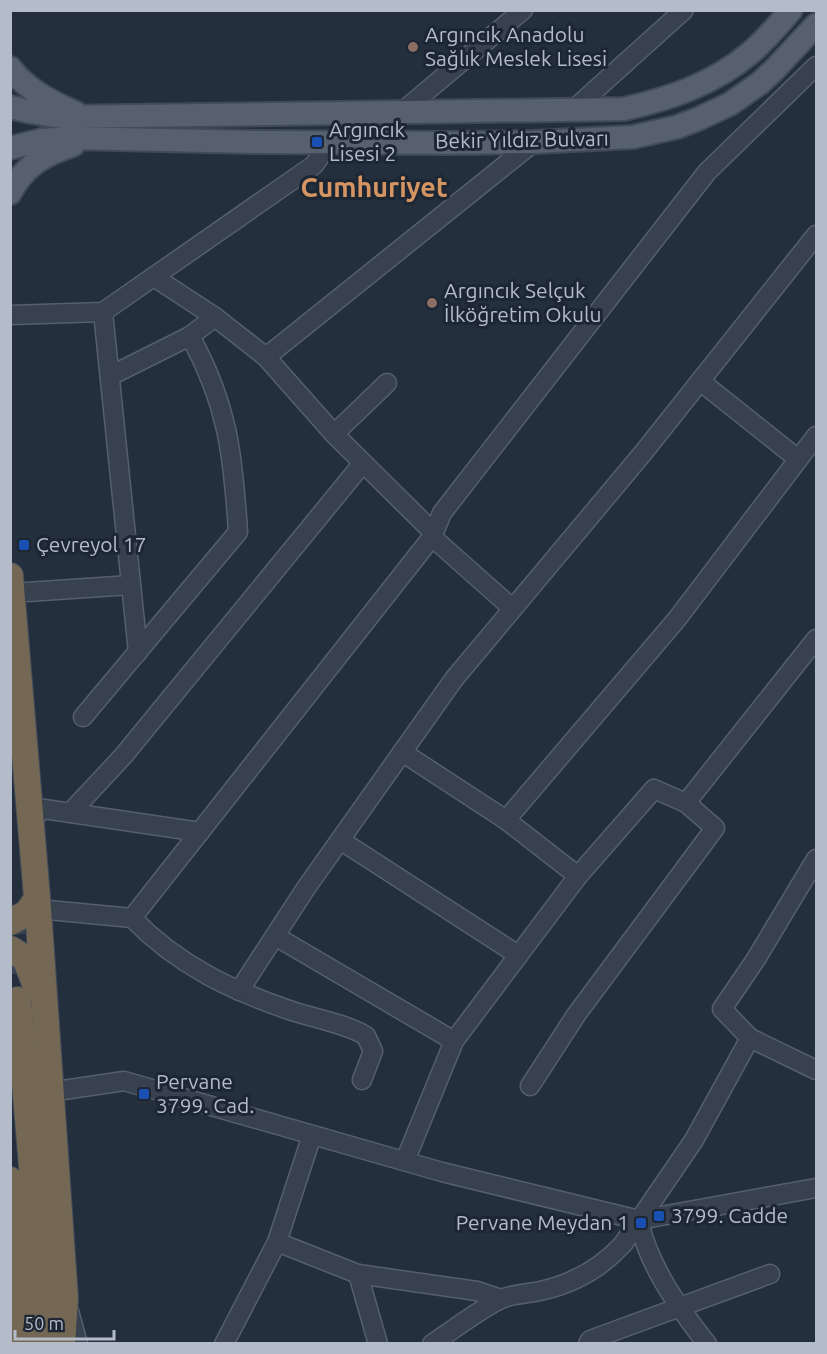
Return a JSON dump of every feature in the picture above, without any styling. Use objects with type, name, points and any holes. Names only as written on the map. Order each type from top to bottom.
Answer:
[{"type":"highway","points":[[11,585],[21,702],[20,812],[37,904],[65,1299],[62,1344]]},
{"type":"highway","points":[[10,760],[16,748],[21,702]]},
{"type":"highway","points":[[10,922],[27,913],[37,904]]},
{"type":"highway","points":[[10,949],[20,954],[28,963],[44,1006]]},
{"type":"highway","points":[[18,1000],[47,1344]]},
{"type":"highway","points":[[10,1180],[23,1344]]},
{"type":"main road","name":"Bekir Yıldız Bulvarı","points":[[10,107],[46,115],[89,117],[624,109],[648,104],[689,90],[723,73],[762,42],[791,10]]},
{"type":"main road","name":"Bekir Yıldız Bulvarı","points":[[10,148],[57,138],[534,142],[633,137],[655,133],[698,119],[730,104],[760,83],[816,25]]},
{"type":"main road","points":[[10,68],[39,94],[89,117]]},
{"type":"main road","points":[[10,193],[22,175],[38,160],[89,139]]},
{"type":"street","points":[[403,111],[523,10]]},
{"type":"street","points":[[573,110],[684,10]]},
{"type":"street","points":[[132,918],[433,535],[442,513],[707,172],[816,66]]},
{"type":"street","points":[[10,315],[103,312],[315,165],[324,142]]},
{"type":"street","points":[[266,357],[534,142]]},
{"type":"street","points":[[239,991],[340,840],[454,679],[643,453],[816,235]]},
{"type":"street","points":[[154,277],[215,317],[266,357],[334,434],[433,535],[512,608]]},
{"type":"street","points":[[103,312],[138,652]]},
{"type":"street","points":[[110,376],[190,336],[215,317]]},
{"type":"street","points":[[83,717],[238,532],[233,461],[227,429],[209,374],[190,336]]},
{"type":"street","points":[[700,381],[798,459]]},
{"type":"street","points":[[334,434],[387,383]]},
{"type":"street","points":[[506,820],[677,619],[816,436]]},
{"type":"street","points":[[69,813],[124,755],[363,463]]},
{"type":"street","points":[[11,585],[131,585]]},
{"type":"street","points":[[686,803],[816,639]]},
{"type":"street","points":[[402,752],[506,820],[578,876]]},
{"type":"street","points":[[405,1161],[454,1041],[578,876],[654,789],[686,803],[715,828],[576,1015],[530,1086]]},
{"type":"street","points":[[20,812],[44,809],[200,832]]},
{"type":"street","points":[[340,840],[518,956]]},
{"type":"street","points":[[816,859],[768,939],[722,1009],[750,1038],[816,1070]]},
{"type":"street","points":[[37,904],[132,918],[181,960],[239,991],[366,1036],[373,1050],[362,1080]]},
{"type":"street","points":[[275,936],[454,1041]]},
{"type":"street","points":[[432,1344],[501,1299],[559,1286],[589,1273],[614,1254],[694,1140],[750,1038]]},
{"type":"street","points":[[50,1092],[124,1081],[405,1161],[639,1220],[816,1188]]},
{"type":"street","points":[[224,1344],[277,1242],[312,1135]]},
{"type":"street","points":[[639,1220],[643,1240],[679,1308],[707,1344]]},
{"type":"street","points":[[277,1242],[358,1274],[477,1291],[501,1299]]},
{"type":"street","points":[[358,1274],[378,1344]]},
{"type":"street","points":[[588,1344],[590,1341],[770,1274]]},
{"type":"street","points":[[65,1299],[78,1344]]},
{"type":"tunnel","points":[[10,909],[18,1000]]},
{"type":"place","name":"Argıncık Anadolu Sağlık Meslek Lisesi","points":[[413,47]]},
{"type":"place","name":"Argıncık Lisesi 2","points":[[317,142]]},
{"type":"place","name":"Argıncık Selçuk İlköğretim Okulu","points":[[432,303]]},
{"type":"place","name":"Çevreyol 17","points":[[24,545]]},
{"type":"place","name":"Pervane 3799. Cad.","points":[[144,1094]]},
{"type":"place","name":"3799. Cadde","points":[[659,1216]]},
{"type":"place","name":"Pervane Meydan 1","points":[[641,1223]]},
{"type":"district","name":"Cumhuriyet","points":[[374,188]]}]
